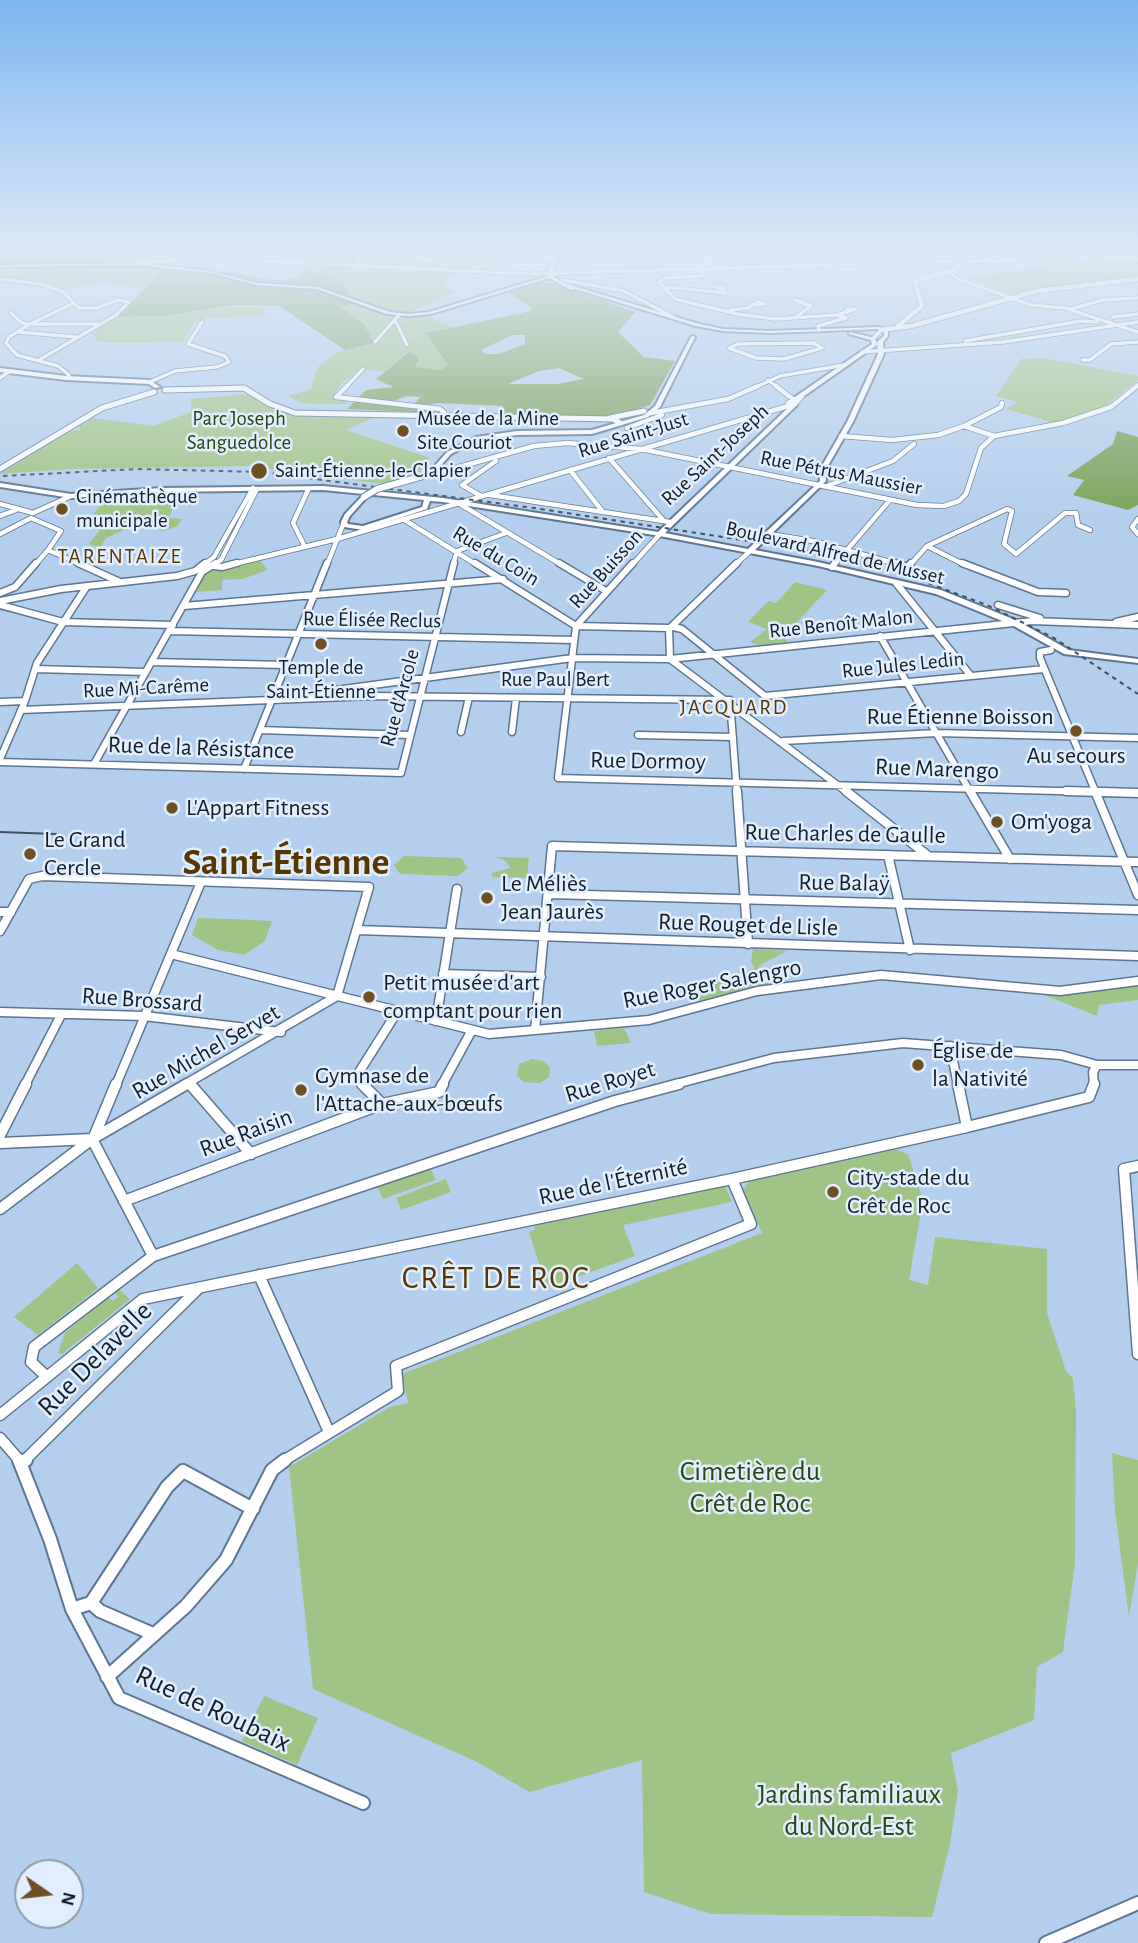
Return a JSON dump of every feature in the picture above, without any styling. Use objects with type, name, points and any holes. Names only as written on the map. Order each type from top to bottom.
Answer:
[{"type":"main road","points":[[310,488],[335,484],[377,489],[423,476],[433,471],[449,453],[477,438],[517,433],[602,431],[636,420],[652,409],[691,340]]},
{"type":"main road","points":[[866,340],[873,342]]},
{"type":"main road","points":[[750,551],[823,486],[822,471],[883,347],[880,342],[882,340]]},
{"type":"main road","name":"Rue Saint-Joseph","points":[[660,534],[667,522],[729,467],[795,402],[873,342]]},
{"type":"main road","points":[[0,369],[66,378],[150,382],[156,390]]},
{"type":"main road","points":[[583,432],[624,421],[652,409]]},
{"type":"main road","points":[[0,485],[71,496],[310,488],[458,503]]},
{"type":"main road","points":[[310,488],[426,504],[458,503]]},
{"type":"main road","points":[[377,489],[352,507],[345,524],[363,528],[401,517],[426,504]]},
{"type":"main road","name":"Boulevard Alfred de Musset","points":[[458,503],[660,534],[832,567],[938,593],[1015,623],[1068,652],[1138,663]]},
{"type":"main road","name":"Boulevard Alfred de Musset","points":[[1037,637],[1051,650],[1072,657],[1138,663]]},
{"type":"street","points":[[10,340],[6,343],[17,355],[58,366],[69,374],[66,378]]},
{"type":"street","points":[[39,360],[74,340]]},
{"type":"street","points":[[150,382],[174,371],[217,367],[229,362],[225,356],[188,344],[191,340]]},
{"type":"street","points":[[404,340],[407,345]]},
{"type":"street","points":[[924,348],[972,340]]},
{"type":"street","points":[[862,352],[883,347],[924,348],[1016,340]]},
{"type":"street","points":[[873,342],[883,347]]},
{"type":"street","points":[[1082,360],[1090,360],[1111,344],[1138,342]]},
{"type":"street","points":[[738,344],[814,344],[822,348],[784,359],[756,358],[729,348],[738,344]]},
{"type":"street","points":[[784,359],[788,366],[800,372]]},
{"type":"street","points":[[593,421],[652,409],[673,409],[728,399],[768,380],[845,365]]},
{"type":"street","points":[[363,369],[335,397],[440,409],[444,412],[442,416]]},
{"type":"street","points":[[0,378],[10,371]]},
{"type":"street","points":[[768,380],[795,402]]},
{"type":"street","points":[[964,426],[994,436],[1089,416],[1116,404],[1138,385]]},
{"type":"street","points":[[0,469],[102,408],[156,390],[230,386],[255,392],[270,404],[295,413],[636,420]]},
{"type":"street","name":"Rue Saint-Just","points":[[337,539],[401,517],[458,503],[795,402]]},
{"type":"street","points":[[841,437],[914,441],[964,426],[1001,407],[1002,403]]},
{"type":"street","points":[[627,428],[673,409]]},
{"type":"street","name":"Rue Pétrus Maussier","points":[[641,449],[890,500],[944,506],[959,501],[966,494],[981,448],[994,436]]},
{"type":"street","points":[[823,486],[893,461],[914,441]]},
{"type":"street","points":[[433,471],[452,469],[520,449],[567,443],[641,449]]},
{"type":"street","points":[[520,449],[518,453],[489,464],[463,484],[484,495],[667,522]]},
{"type":"street","points":[[609,458],[667,522]]},
{"type":"street","points":[[570,470],[603,512]]},
{"type":"street","points":[[824,476],[841,479]]},
{"type":"street","points":[[94,764],[202,572],[209,566],[253,488]]},
{"type":"street","points":[[305,547],[293,523],[310,488]]},
{"type":"street","points":[[0,534],[71,496]]},
{"type":"street","points":[[832,567],[890,500]]},
{"type":"street","points":[[458,503],[606,591]]},
{"type":"street","points":[[0,504],[61,531],[15,587],[0,593]]},
{"type":"street","points":[[881,512],[895,504],[917,505]]},
{"type":"street","points":[[769,534],[848,550],[908,567],[927,546],[1007,509],[1012,511],[1004,544],[1016,554],[1022,552],[1037,534],[1065,513],[1076,513],[1078,525],[1090,530]]},
{"type":"street","points":[[0,516],[16,510]]},
{"type":"street","name":"Rue du Coin","points":[[401,517],[576,626]]},
{"type":"street","points":[[1138,519],[1132,527],[1138,534]]},
{"type":"street","points":[[244,769],[345,524]]},
{"type":"street","points":[[0,603],[87,586],[182,575],[209,566],[337,539],[363,528]]},
{"type":"street","points":[[457,551],[506,533]]},
{"type":"street","name":"Rue Buisson","points":[[576,626],[660,534]]},
{"type":"street","points":[[927,546],[989,576],[1038,592],[1066,593]]},
{"type":"street","points":[[48,550],[123,583]]},
{"type":"street","name":"Rue d'Arcole","points":[[401,773],[418,697],[457,551]]},
{"type":"street","points":[[750,551],[671,628],[670,659],[730,700],[927,855]]},
{"type":"street","points":[[182,575],[198,580]]},
{"type":"street","points":[[184,606],[503,579]]},
{"type":"street","points":[[896,583],[971,676]]},
{"type":"street","points":[[0,760],[3,747],[26,701],[35,669],[87,586]]},
{"type":"street","name":"Rue Élisée Reclus","points":[[0,603],[63,622],[299,634],[573,640]]},
{"type":"street","points":[[998,605],[1034,617],[1107,625],[1138,625]]},
{"type":"street","points":[[1107,625],[1138,617]]},
{"type":"street","name":"Rue Benoît Malon","points":[[273,698],[379,686],[572,658],[670,659],[712,652],[1015,623],[1088,623]]},
{"type":"street","points":[[567,698],[576,626],[682,629],[712,652]]},
{"type":"street","points":[[880,636],[1010,859]]},
{"type":"street","points":[[1051,650],[1040,652],[1044,669],[1138,895]]},
{"type":"street","name":"Rue Jules Ledin","points":[[712,652],[765,696],[1044,669]]},
{"type":"street","points":[[152,662],[286,665]]},
{"type":"street","points":[[35,669],[146,672]]},
{"type":"street","points":[[461,732],[469,697]]},
{"type":"street","name":"Rue Paul Bert","points":[[273,698],[730,700]]},
{"type":"street","name":"Rue Mi-Carême","points":[[21,710],[273,698]]},
{"type":"street","points":[[512,732],[516,698]]},
{"type":"street","name":"Rue Dormoy","points":[[567,698],[558,778],[736,782]]},
{"type":"street","points":[[730,700],[748,944]]},
{"type":"street","points":[[0,702],[26,701]]},
{"type":"street","points":[[260,730],[409,735]]},
{"type":"street","name":"Rue Étienne Boisson","points":[[783,741],[937,733],[1138,738]]},
{"type":"street","points":[[638,734],[733,737]]},
{"type":"street","name":"Rue de la Résistance","points":[[0,760],[401,773]]},
{"type":"street","name":"Rue Marengo","points":[[736,782],[1138,793]]},
{"type":"street","name":"Rue Charles de Gaulle","points":[[549,894],[552,846],[927,855],[1125,864],[1138,862]]},
{"type":"street","points":[[888,855],[910,950]]},
{"type":"street","points":[[0,931],[32,877],[369,887],[337,996]]},
{"type":"street","points":[[92,1139],[201,882]]},
{"type":"street","points":[[436,1021],[457,889]]},
{"type":"street","points":[[535,1030],[549,894]]},
{"type":"street","name":"Rue Balaÿ","points":[[549,894],[1138,910]]},
{"type":"street","points":[[0,912],[11,912]]},
{"type":"street","name":"Rue Rouget de Lisle","points":[[357,930],[1138,956]]},
{"type":"street","name":"Rue Roger Salengro","points":[[171,954],[489,1034],[649,1020],[757,991],[881,975],[1060,991],[1138,981]]},
{"type":"street","points":[[443,974],[541,977]]},
{"type":"street","name":"Rue Michel Servet","points":[[0,1209],[92,1139],[281,1032],[337,996]]},
{"type":"street","name":"Rue Brossard","points":[[0,1012],[144,1016],[281,1032]]},
{"type":"street","points":[[382,1104],[356,1077],[397,1012]]},
{"type":"street","points":[[0,1135],[61,1015]]},
{"type":"street","name":"Rue Raisin","points":[[124,1201],[382,1104],[439,1092],[472,1031]]},
{"type":"street","name":"Rue Royet","points":[[47,1377],[31,1362],[34,1347],[153,1256],[615,1101],[761,1062],[902,1043],[1061,1055],[1084,1059],[1097,1065],[1138,1065]]},
{"type":"street","points":[[950,1046],[967,1127]]},
{"type":"street","name":"Rue de l'Éternité","points":[[47,1377],[143,1299],[732,1179],[967,1127],[1089,1097],[1094,1090],[1093,1072],[1097,1065]]},
{"type":"street","points":[[190,1084],[250,1153]]},
{"type":"street","points":[[0,1143],[92,1139]]},
{"type":"street","points":[[92,1139],[153,1256]]},
{"type":"street","points":[[1138,1166],[1124,1169],[1135,1281],[1138,1354]]},
{"type":"street","points":[[107,1677],[186,1606],[226,1560],[272,1470],[398,1391],[396,1366],[751,1224],[732,1179]]},
{"type":"street","points":[[259,1275],[329,1432]]},
{"type":"street","name":"Rue Delavelle","points":[[22,1463],[200,1287]]},
{"type":"street","points":[[0,1415],[47,1377]]},
{"type":"street","points":[[0,1437],[22,1463]]},
{"type":"street","name":"Rue de Roubaix","points":[[22,1463],[72,1609],[119,1698],[363,1802]]},
{"type":"street","points":[[72,1609],[91,1604],[167,1486],[183,1471],[253,1509]]},
{"type":"street","points":[[91,1604],[100,1611],[153,1634]]},
{"type":"street","points":[[1046,1943],[1138,1903]]},
{"type":"green space","points":[[97,340],[184,340],[182,342]]},
{"type":"green space","points":[[330,340],[372,340],[374,343],[345,350]]},
{"type":"green space","points":[[372,340],[431,340],[449,365],[441,370],[415,367],[408,352],[384,372],[360,369],[343,382],[332,397],[349,401],[346,404],[301,403],[288,396],[311,389],[317,368],[337,352],[374,343]]},
{"type":"green space","points":[[431,340],[502,340],[481,350],[486,354],[499,354],[525,344],[525,340],[626,340],[644,357],[675,361],[650,405],[619,414],[584,418],[499,417],[503,406],[438,403],[416,407],[412,406],[421,397],[407,396],[386,404],[439,410],[441,413],[347,409],[366,390],[393,387],[376,379],[409,352],[419,358],[415,367],[441,370],[448,365]],"holes":[[[559,368],[584,379],[557,384],[508,384],[539,371]]]},
{"type":"green space","points":[[1044,358],[1138,376],[1138,380],[1104,407],[1054,423],[1006,409],[1018,402],[996,396],[1021,359]]},
{"type":"green space","name":"Parc Joseph Sanguedolce","points":[[249,394],[266,406],[293,414],[378,416],[346,430],[430,458],[417,475],[384,484],[249,466],[73,469],[0,474],[69,431],[80,430],[79,426],[93,418],[153,426],[191,412],[191,399]]},
{"type":"green space","points":[[1117,431],[1138,437],[1138,505],[1128,510],[1073,495],[1084,480],[1067,476],[1113,444]]},
{"type":"green space","points":[[182,494],[168,518],[182,519],[178,526],[160,532],[167,521],[142,522],[106,538],[100,548],[89,544],[100,530],[84,526],[96,516],[93,514],[101,505],[73,501]]},
{"type":"green space","points":[[260,560],[267,570],[243,579],[222,580],[222,590],[195,592],[206,572]]},
{"type":"green space","points":[[795,582],[827,590],[784,636],[788,642],[759,645],[750,642],[767,629],[748,622],[768,601],[776,603]]},
{"type":"green space","points":[[404,856],[461,858],[468,868],[458,876],[400,874],[394,865]]},
{"type":"green space","points":[[495,857],[529,858],[527,878],[492,877],[492,873],[510,868],[506,861]]},
{"type":"green space","points":[[198,918],[272,921],[265,941],[244,955],[218,950],[192,935]]},
{"type":"green space","points":[[753,949],[787,951],[758,966],[770,985],[702,1002],[697,996],[701,996],[701,990],[755,968],[751,962]]},
{"type":"green space","points":[[1138,984],[1138,1000],[1099,1005],[1097,1016],[1039,993]]},
{"type":"green space","points":[[624,1028],[631,1043],[597,1046],[594,1031]]},
{"type":"green space","points":[[532,1059],[544,1061],[550,1068],[549,1077],[540,1083],[524,1082],[517,1076],[519,1064]]},
{"type":"green space","name":"Cimetière du Crêt de Roc","points":[[895,1149],[908,1154],[923,1200],[909,1280],[928,1285],[935,1237],[1047,1249],[1047,1313],[1066,1371],[1073,1378],[1076,1412],[1075,1563],[1063,1652],[1037,1667],[1034,1720],[951,1753],[958,1791],[950,1844],[932,1917],[711,1914],[644,1892],[642,1760],[530,1792],[475,1761],[313,1689],[289,1467],[390,1407],[408,1403],[402,1374],[762,1233],[745,1194],[744,1189],[750,1180]]},
{"type":"green space","points":[[430,1168],[436,1180],[383,1199],[377,1186]]},
{"type":"green space","points":[[446,1179],[451,1192],[401,1210],[396,1198]]},
{"type":"green space","points":[[725,1186],[732,1202],[623,1225],[635,1256],[547,1288],[529,1232],[535,1230],[534,1225]]},
{"type":"green space","points":[[77,1263],[98,1288],[38,1335],[14,1317]]},
{"type":"green space","points":[[119,1289],[130,1299],[62,1354],[58,1353],[65,1333],[109,1297],[113,1301],[118,1297],[115,1293]]},
{"type":"green space","points":[[1112,1453],[1138,1460],[1138,1562],[1129,1617],[1115,1512]]},
{"type":"green space","points":[[264,1696],[318,1718],[297,1765],[242,1741]]},
{"type":"tram line","points":[[0,832],[56,834]]},
{"type":"railway","points":[[3,476],[137,469],[262,472],[534,508],[801,549],[906,575],[987,605],[1054,638],[1138,694]]},
{"type":"place","name":"Musée de la Mine Site Couriot","points":[[403,431]]},
{"type":"place","name":"Saint-Étienne-le-Clapier","points":[[259,471]]},
{"type":"place","name":"Cinémathèque municipale","points":[[62,509]]},
{"type":"place","name":"Temple de Saint-Étienne","points":[[321,644]]},
{"type":"place","name":"Au secours","points":[[1076,731]]},
{"type":"place","name":"L'Appart Fitness","points":[[172,808]]},
{"type":"place","name":"Om'yoga","points":[[997,822]]},
{"type":"place","name":"Le Grand Cercle","points":[[30,854]]},
{"type":"place","name":"Le Méliès Jean Jaurès","points":[[487,898]]},
{"type":"place","name":"Petit musée d'art comptant pour rien","points":[[369,997]]},
{"type":"place","name":"Église de la Nativité","points":[[918,1065]]},
{"type":"place","name":"Gymnase de l'Attache-aux-bœufs","points":[[301,1090]]},
{"type":"place","name":"City-stade du Crêt de Roc","points":[[833,1192]]},
{"type":"district","name":"TARENTAIZE","points":[[120,557]]},
{"type":"district","name":"JACQUARD","points":[[734,708]]},
{"type":"district","name":"Saint-Étienne","points":[[286,863]]},
{"type":"district","name":"CRÊT DE ROC","points":[[496,1278]]},
{"type":"park label","name":"Jardins familiaux du Nord-Est","points":[[849,1811]]}]
